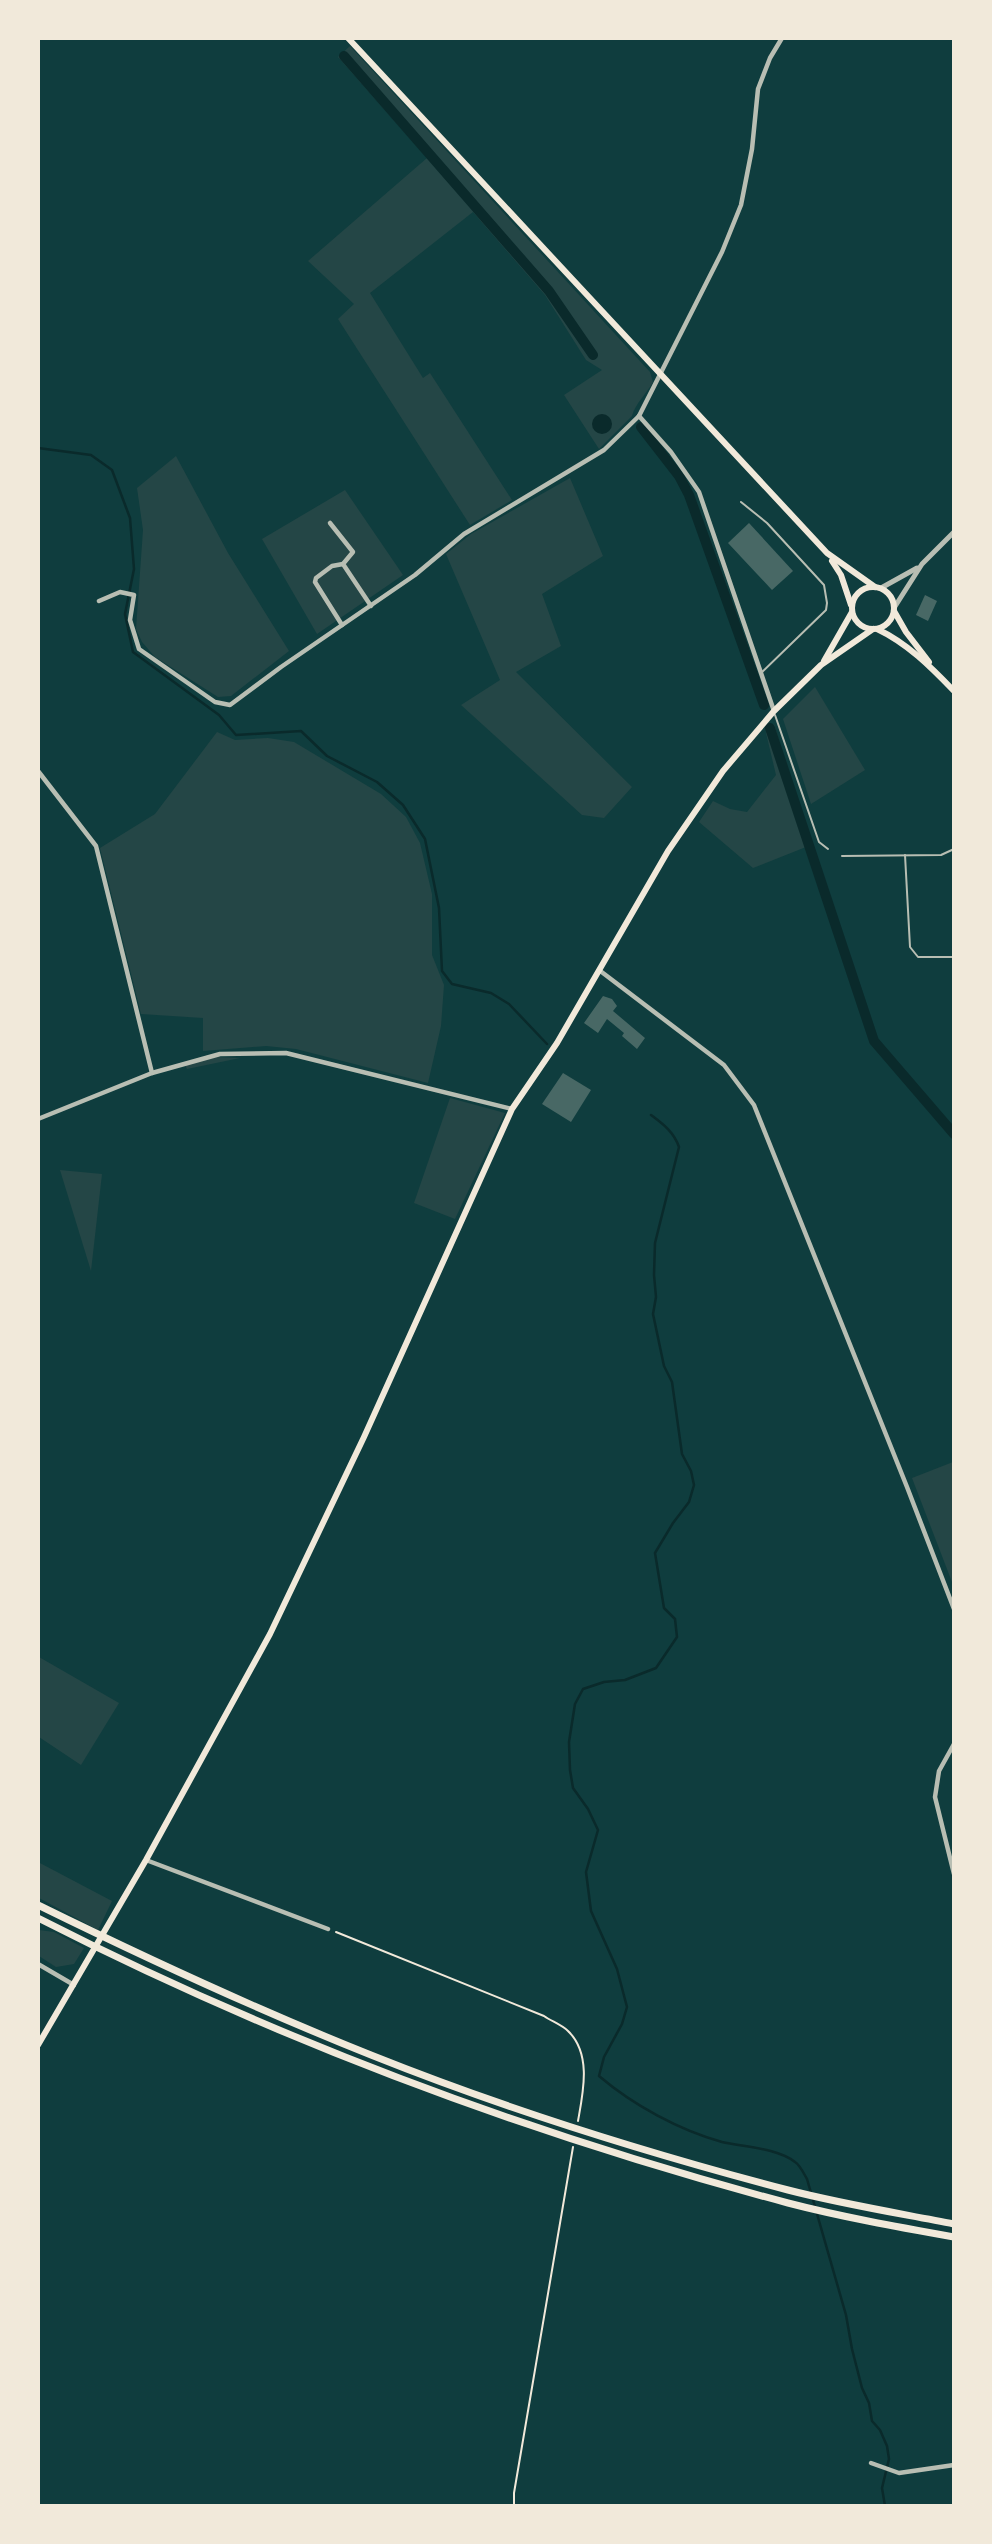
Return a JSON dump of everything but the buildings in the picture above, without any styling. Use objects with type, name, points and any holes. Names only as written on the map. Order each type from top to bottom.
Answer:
[{"type":"highway","points":[[38,1905],[224,1994],[372,2056],[553,2121],[789,2190],[954,2224]]},
{"type":"highway","points":[[38,1918],[219,2004],[366,2066],[551,2133],[788,2203],[954,2238]]},
{"type":"main road","points":[[348,38],[660,377],[827,553],[841,575],[852,610],[862,626],[899,640],[939,675]]},
{"type":"main road","points":[[827,553],[890,596],[906,632],[954,691]]},
{"type":"main road","points":[[821,666],[839,638],[856,595],[862,590],[878,588]]},
{"type":"main road","points":[[38,2045],[146,1860],[270,1633],[364,1437],[512,1109],[556,1043],[668,851],[723,771],[774,711],[821,666],[888,623],[894,610]]},
{"type":"street","points":[[99,601],[120,592],[134,596],[130,620],[139,649],[215,702],[230,705],[415,575],[464,534],[604,450],[639,415],[722,252],[741,205],[752,149],[758,89],[770,58],[782,38]]},
{"type":"street","points":[[639,415],[671,452],[699,492],[774,711]]},
{"type":"street","points":[[330,523],[353,552],[343,564],[332,566],[316,578],[315,582],[342,625]]},
{"type":"street","points":[[878,588],[922,564],[954,532]]},
{"type":"street","points":[[343,564],[371,606]]},
{"type":"street","points":[[894,610],[922,564]]},
{"type":"street","points":[[38,771],[96,846],[152,1073]]},
{"type":"street","points":[[599,970],[724,1065],[754,1105],[954,1609]]},
{"type":"street","points":[[38,1119],[152,1073],[220,1054],[286,1053],[512,1109]]},
{"type":"street","points":[[954,1744],[939,1771],[935,1797],[954,1874]]},
{"type":"street","points":[[146,1860],[328,1929]]},
{"type":"street","points":[[38,1964],[74,1985]]},
{"type":"street","points":[[871,2463],[899,2473],[954,2465]]},
{"type":"lane","points":[[741,502],[767,523],[824,585],[827,595],[826,610],[761,674]]},
{"type":"lane","points":[[774,711],[819,842],[828,849]]},
{"type":"lane","points":[[842,856],[941,855],[954,849]]},
{"type":"lane","points":[[905,855],[910,947],[919,957],[954,957]]},
{"type":"path","points":[[328,1929],[544,2017],[568,2031],[579,2049],[586,2077],[579,2119]]},
{"type":"path","points":[[514,2505],[574,2146]]},
{"type":"shaded area","points":[[350,46],[650,372],[653,382],[632,416],[599,449],[564,395],[602,370],[586,360],[545,295],[473,212],[370,293],[423,378],[430,373],[512,500],[470,525],[338,319],[354,304],[308,261],[427,158],[338,57]]},
{"type":"shaded area","points":[[602,414],[609,417],[612,424],[609,431],[602,434],[595,431],[592,424],[595,417]]},
{"type":"shaded area","points":[[176,456],[228,553],[289,651],[231,696],[218,697],[155,657],[142,642],[136,629],[143,530],[137,488]]},
{"type":"shaded area","points":[[570,478],[603,556],[542,594],[561,646],[516,672],[632,787],[604,818],[582,815],[461,705],[500,680],[446,554],[471,534]]},
{"type":"shaded area","points":[[345,490],[403,575],[317,634],[262,539]]},
{"type":"shaded area","points":[[815,687],[865,770],[811,804],[783,719]]},
{"type":"shaded area","points":[[774,724],[811,845],[753,868],[699,822],[713,801],[730,809],[747,812],[776,775],[766,733]]},
{"type":"shaded area","points":[[217,732],[235,740],[268,738],[294,742],[381,794],[406,817],[420,843],[432,894],[432,955],[444,985],[441,1026],[428,1083],[296,1049],[266,1046],[203,1051],[203,1018],[141,1014],[100,848],[155,814]]},
{"type":"shaded area","points":[[217,1057],[240,1058],[187,1069],[185,1065]]},
{"type":"shaded area","points":[[450,1098],[505,1113],[455,1219],[414,1203]]},
{"type":"shaded area","points":[[60,1170],[102,1174],[91,1271]]},
{"type":"shaded area","points":[[953,1462],[954,1581],[952,1582],[912,1478]]},
{"type":"shaded area","points":[[39,1657],[119,1703],[81,1765],[39,1737]]},
{"type":"shaded area","points":[[38,1862],[112,1901],[98,1930],[39,1898]]},
{"type":"shaded area","points":[[39,1930],[54,1932],[84,1948],[74,1964],[56,1967],[39,1956]]},
{"type":"waterway","points":[[344,56],[549,291],[593,355]]},
{"type":"waterway","points":[[641,427],[679,476],[689,495],[764,705]]},
{"type":"waterway","points":[[38,448],[91,455],[112,470],[130,518],[134,569],[125,614],[133,652],[219,715],[236,735],[301,731],[327,756],[377,782],[403,805],[425,839],[439,908],[442,971],[452,984],[491,993],[509,1004],[547,1044]]},
{"type":"waterway","points":[[770,728],[874,1041],[954,1134]]},
{"type":"waterway","points":[[651,1115],[664,1125],[679,1147],[655,1243],[656,1297],[653,1314],[664,1366],[672,1382],[682,1454],[691,1471],[694,1485],[689,1502],[655,1553],[664,1608],[675,1619],[677,1637],[656,1668],[625,1680],[604,1682],[583,1689],[575,1704],[569,1742],[573,1788],[588,1809],[598,1830],[586,1872],[591,1911],[617,1969],[627,2007],[622,2024],[604,2057],[599,2076],[627,2097],[673,2123],[722,2142],[788,2157],[800,2167],[807,2179],[846,2315],[852,2349],[872,2421],[880,2430],[887,2446],[889,2459],[882,2488],[885,2506]]}]
